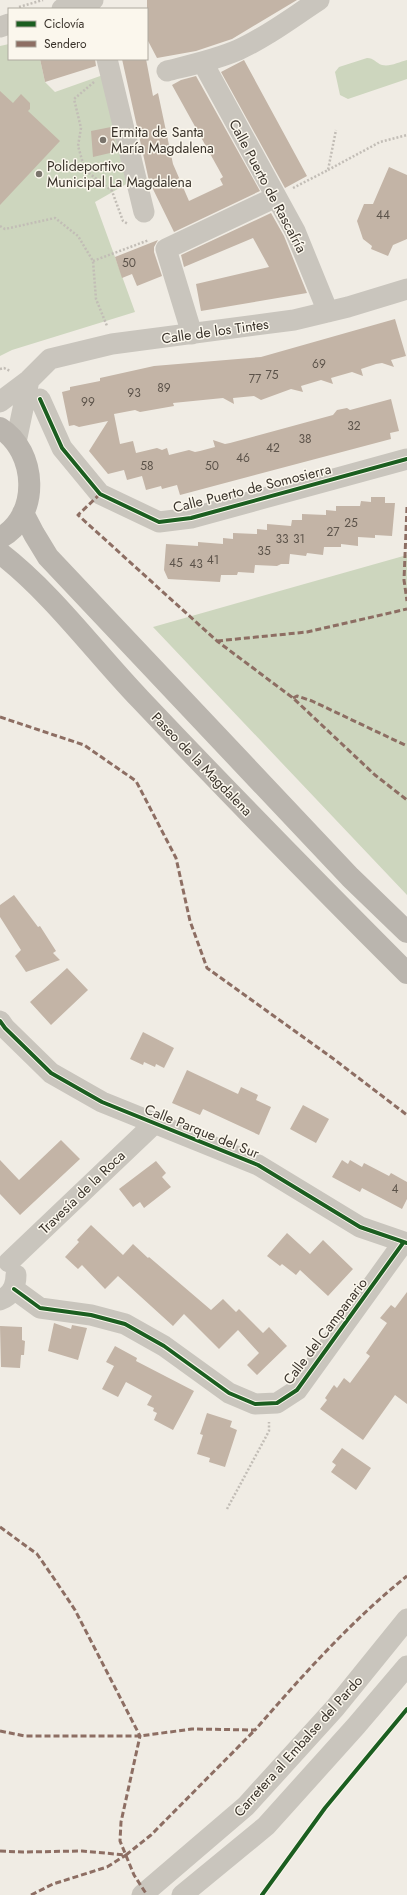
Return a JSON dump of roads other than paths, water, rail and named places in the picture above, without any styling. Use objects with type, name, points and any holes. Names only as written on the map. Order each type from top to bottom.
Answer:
[{"type":"main road","points":[[0,538],[14,526],[23,512],[29,495],[30,476],[25,458],[8,435]]},
{"type":"main road","name":"Paseo de la Magdalena","points":[[23,512],[48,557],[350,877],[407,932]]},
{"type":"main road","name":"Paseo de la Magdalena","points":[[0,553],[26,574],[144,704],[313,879],[407,973]]},
{"type":"street","points":[[65,8],[92,0]]},
{"type":"street","points":[[167,70],[203,63],[238,50],[272,31],[319,0]]},
{"type":"street","name":"Calle Puerto de Rascafría","points":[[203,63],[295,231],[328,312]]},
{"type":"street","points":[[108,64],[136,219]]},
{"type":"street","points":[[192,334],[166,249],[276,197]]},
{"type":"street","name":"Calle de los Tintes","points":[[0,402],[29,380],[50,359],[112,344],[294,320],[328,312],[407,289]]},
{"type":"street","points":[[8,435],[29,380]]},
{"type":"street","name":"Calle Puerto de Somosierra","points":[[40,399],[62,448],[100,494],[159,522],[191,518],[407,459]]},
{"type":"street","name":"Calle Parque del Sur","points":[[0,1021],[5,1028],[51,1072],[102,1102],[258,1165],[360,1227],[405,1243]]},
{"type":"street","name":"Travesía de la Roca","points":[[5,1259],[155,1123]]},
{"type":"street","name":"Calle del Campanario","points":[[7,1294],[40,1308],[91,1315],[125,1324],[164,1346],[229,1393],[255,1404],[277,1403],[297,1390],[405,1243]]},
{"type":"street","points":[[5,1259],[16,1275],[7,1294]]},
{"type":"street","name":"Carretera al Embalse del Pardo","points":[[142,1895],[246,1806],[335,1708],[407,1619]]},
{"type":"street","name":"Carretera al Embalse del Pardo","points":[[182,1895],[266,1826],[356,1726],[407,1666]]},
{"type":"place","name":"Ermita de Santa María Magdalena","points":[[103,140]]},
{"type":"place","name":"Polideportivo Municipal La Magdalena","points":[[39,174]]}]
